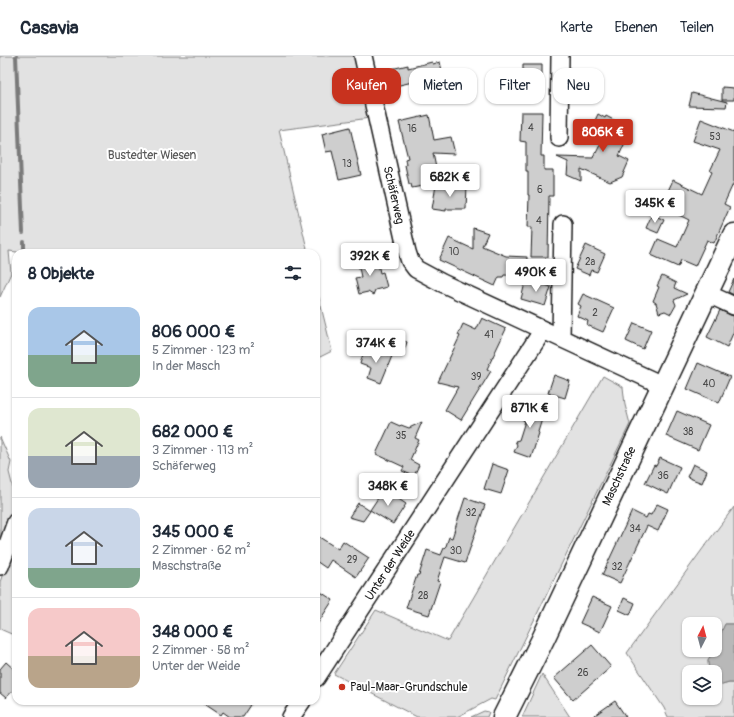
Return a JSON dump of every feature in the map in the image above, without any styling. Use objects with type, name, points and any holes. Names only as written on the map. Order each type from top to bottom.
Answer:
[{"type":"street","name":"Schäferweg","points":[[363,56],[407,252],[410,261],[416,269],[442,283],[662,385]]},
{"type":"street","points":[[559,138],[560,56]]},
{"type":"street","points":[[561,338],[563,224]]},
{"type":"street","name":"Maschstraße","points":[[504,717],[543,639],[734,235]]},
{"type":"street","points":[[706,293],[734,306]]},
{"type":"street","name":"Unter der Weide","points":[[320,672],[543,330]]},
{"type":"street","points":[[0,566],[12,533]]},
{"type":"street","points":[[291,717],[299,705]]},
{"type":"green space","name":"Bustedter Wiesen","points":[[0,56],[356,56],[359,68],[332,68],[332,104],[367,104],[370,118],[279,130],[307,249],[12,249],[12,251],[9,251],[11,273],[0,297]]},
{"type":"green space","points":[[320,302],[332,351],[320,357]]},
{"type":"green space","points":[[603,376],[623,387],[625,405],[630,424],[495,700],[491,699],[457,717],[417,717],[334,674],[376,610],[448,641]]},
{"type":"green space","points":[[0,437],[11,462],[9,472],[12,484],[12,514],[0,549]]},
{"type":"green space","points":[[734,507],[734,624],[725,624],[722,631],[722,617],[682,617],[682,657],[710,657],[708,665],[682,665],[682,705],[722,705],[722,685],[734,683],[734,717],[668,717],[664,708],[627,653]]},
{"type":"green space","points":[[12,547],[12,634],[0,629],[0,582]]},
{"type":"green space","points":[[542,674],[570,717],[522,717]]},
{"type":"green space","points":[[484,711],[489,712],[487,717],[471,717]]},
{"type":"shaded area","points":[[725,624],[734,624],[734,683],[722,685],[722,665],[708,665],[708,661],[710,657],[722,657],[722,631]]},
{"type":"building","points":[[432,62],[433,64],[440,62],[441,68],[409,68],[409,83],[401,85],[401,68],[395,68],[408,65],[408,68]]},
{"type":"building","points":[[523,65],[542,65],[542,68],[523,68]]},
{"type":"building","points":[[722,87],[734,88],[734,100],[722,100]]},
{"type":"building","points":[[692,93],[727,102],[726,107],[689,106]]},
{"type":"building","points":[[521,112],[542,112],[541,156],[544,156],[544,170],[553,170],[553,196],[549,196],[548,257],[531,257],[532,227],[528,227],[528,171],[526,171],[526,142],[520,141]]},
{"type":"building","points":[[598,114],[605,118],[606,116],[631,129],[619,156],[629,161],[622,177],[610,182],[581,169],[581,181],[567,175],[568,162],[557,157],[593,158],[606,133],[592,127]]},
{"type":"building","points":[[429,115],[434,140],[451,137],[455,154],[433,153],[439,183],[412,188],[411,184],[409,184],[405,165],[405,159],[408,158],[399,122]]},
{"type":"building","points":[[701,119],[734,132],[734,182],[724,204],[730,207],[714,243],[707,240],[695,266],[681,260],[678,267],[651,255],[658,239],[677,247],[689,220],[661,206],[673,180],[702,194],[712,172],[710,171],[720,150],[693,141]]},
{"type":"building","points":[[350,127],[361,175],[339,180],[332,151],[326,152],[322,134]]},
{"type":"building","points":[[436,185],[467,186],[466,209],[446,209],[446,211],[432,209]]},
{"type":"building","points":[[652,214],[664,220],[658,233],[646,228]]},
{"type":"building","points":[[473,228],[488,233],[482,246],[506,256],[527,257],[526,276],[504,275],[503,277],[499,277],[495,286],[439,260],[449,238],[473,249]]},
{"type":"building","points":[[586,245],[605,254],[597,272],[591,270],[589,275],[575,269]]},
{"type":"building","points":[[377,258],[380,273],[383,272],[387,287],[375,290],[373,295],[368,292],[359,294],[355,278],[361,277],[358,263]]},
{"type":"building","points":[[662,276],[676,283],[674,288],[687,294],[674,300],[676,305],[671,314],[665,311],[659,313],[656,303],[653,301],[659,287],[657,286]]},
{"type":"building","points":[[526,279],[551,287],[545,306],[521,299]]},
{"type":"building","points":[[734,279],[734,295],[728,292]]},
{"type":"building","points":[[583,294],[614,308],[603,332],[587,325],[588,321],[577,316],[581,306],[578,304]]},
{"type":"building","points":[[720,310],[734,316],[734,331],[727,347],[707,337]]},
{"type":"building","points":[[482,318],[506,329],[487,369],[491,371],[461,420],[445,410],[458,387],[438,382],[460,336],[458,335],[463,324],[476,330]]},
{"type":"building","points":[[634,323],[651,330],[643,349],[626,341]]},
{"type":"building","points":[[394,337],[407,342],[402,357],[389,352]]},
{"type":"building","points":[[365,347],[392,356],[381,383],[368,378],[371,368],[360,364]]},
{"type":"building","points":[[698,363],[730,377],[719,403],[687,389]]},
{"type":"building","points":[[554,375],[570,381],[565,398],[548,393]]},
{"type":"building","points":[[529,400],[546,406],[531,458],[514,452],[517,445],[515,441],[519,440],[525,421],[521,416],[523,410],[526,409]]},
{"type":"building","points":[[677,411],[709,425],[698,450],[666,436]]},
{"type":"building","points":[[391,422],[409,428],[422,422],[415,438],[419,440],[410,460],[419,465],[414,476],[402,471],[404,467],[376,454]]},
{"type":"building","points":[[660,458],[680,467],[668,494],[645,483],[654,465],[656,466]]},
{"type":"building","points":[[492,464],[509,470],[501,494],[484,489]]},
{"type":"building","points":[[693,464],[707,471],[702,483],[687,477]]},
{"type":"building","points":[[384,489],[406,504],[393,524],[370,510]]},
{"type":"building","points":[[465,498],[485,505],[465,563],[445,557],[437,581],[440,582],[429,615],[406,608],[427,550],[441,555],[449,537],[452,538]]},
{"type":"building","points":[[358,503],[370,511],[363,521],[349,517]]},
{"type":"building","points":[[657,504],[668,509],[658,531],[647,526],[620,583],[602,575],[632,511],[646,518],[648,514],[651,515]]},
{"type":"building","points":[[320,538],[338,549],[343,541],[369,558],[356,577],[331,560],[326,568],[320,564]]},
{"type":"building","points":[[320,592],[333,600],[320,620]]},
{"type":"building","points":[[592,597],[612,606],[600,632],[580,623]]},
{"type":"building","points":[[624,598],[635,603],[630,615],[619,610]]},
{"type":"building","points":[[592,645],[611,667],[573,700],[554,678]]},
{"type":"building","points":[[6,662],[12,667],[12,691],[6,698],[0,693],[0,669]]},
{"type":"building","points":[[615,701],[626,717],[592,717]]},
{"type":"building","points":[[206,705],[251,705],[243,717],[230,717],[223,712],[221,715]]},
{"type":"waterway","points":[[16,56],[23,233]]},
{"type":"waterway","points":[[24,242],[24,249]]},
{"type":"place","name":"Paul-Maar-Grundschule","points":[[342,687]]}]
